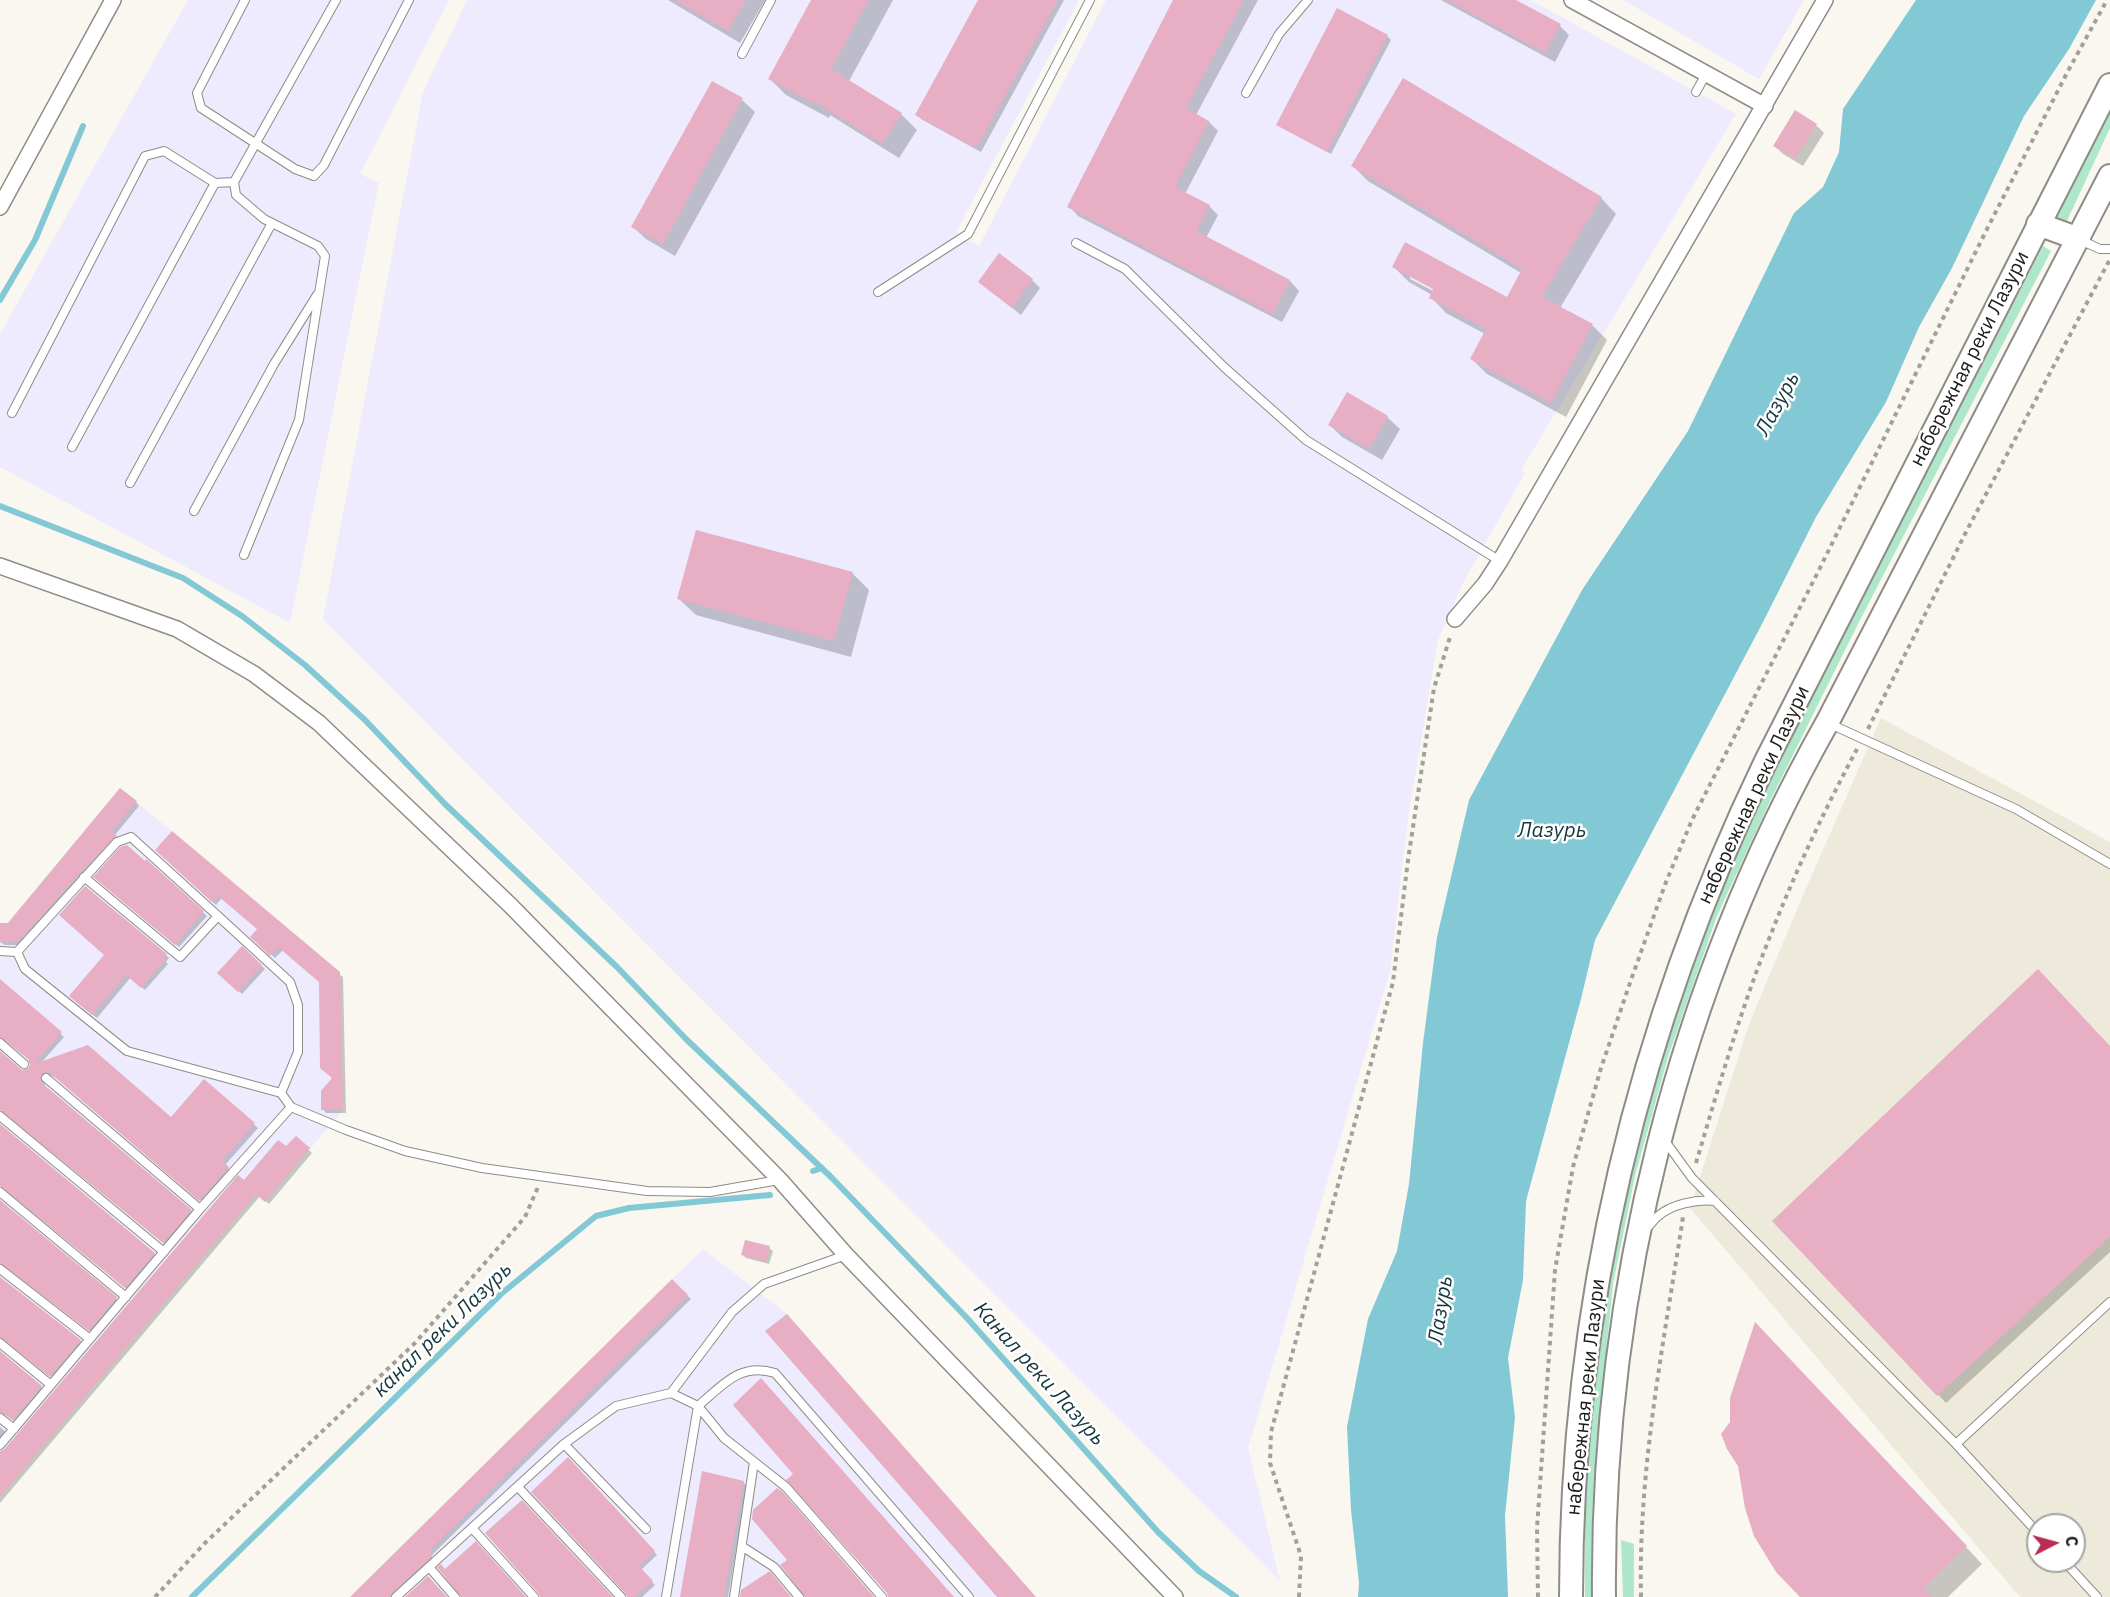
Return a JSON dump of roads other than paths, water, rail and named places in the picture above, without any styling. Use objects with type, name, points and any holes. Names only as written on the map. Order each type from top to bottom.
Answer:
[{"type":"main road","name":"набережная реки Лазури","points":[[1571,1597],[1577,1437],[1597,1282],[1627,1139],[1674,978],[1723,852],[1761,771],[2110,85]]},
{"type":"main road","name":"набережная реки Лазури","points":[[1605,1597],[1606,1515],[1611,1422],[1622,1330],[1638,1238],[1661,1135],[1694,1023],[1739,903],[1787,796],[2110,176]]},
{"type":"main road","points":[[2038,224],[2079,239]]},
{"type":"street","points":[[0,207],[113,0]]},
{"type":"street","points":[[1572,0],[1765,106]]},
{"type":"street","points":[[1455,619],[1485,584],[1500,561],[1825,0]]},
{"type":"street","points":[[0,566],[177,629],[254,674],[319,723],[510,905],[780,1180],[846,1255],[1175,1597]]},
{"type":"lane","points":[[245,0],[197,93],[201,108],[295,169],[314,176],[324,165],[410,0]]},
{"type":"lane","points":[[244,555],[299,420],[325,256],[318,246],[264,219],[236,195],[234,182],[336,0]]},
{"type":"lane","points":[[742,54],[771,0]]},
{"type":"lane","points":[[878,292],[968,234],[1090,0]]},
{"type":"lane","points":[[1246,93],[1279,34],[1308,0]]},
{"type":"lane","points":[[1696,92],[1706,74]]},
{"type":"lane","points":[[12,413],[145,156],[164,151],[215,183],[234,182]]},
{"type":"lane","points":[[72,447],[215,183]]},
{"type":"lane","points":[[130,483],[272,223]]},
{"type":"lane","points":[[2079,239],[2100,249],[2110,249]]},
{"type":"lane","points":[[1076,243],[1125,269],[1224,367],[1306,440],[1500,561]]},
{"type":"lane","points":[[194,511],[274,364],[319,291]]},
{"type":"lane","points":[[1827,723],[2016,809],[2110,864]]},
{"type":"lane","points":[[17,952],[117,842],[131,837],[290,982],[297,1005],[298,1052],[281,1093]]},
{"type":"lane","points":[[84,877],[180,957],[218,916]]},
{"type":"lane","points":[[0,951],[17,952]]},
{"type":"lane","points":[[17,952],[25,969],[127,1051],[281,1093],[291,1107],[405,1151],[542,1178],[647,1191],[710,1192],[780,1180]]},
{"type":"lane","points":[[0,1043],[24,1064]]},
{"type":"lane","points":[[46,1078],[200,1209]]},
{"type":"lane","points":[[0,1445],[200,1209],[291,1107]]},
{"type":"lane","points":[[0,1116],[164,1252]]},
{"type":"lane","points":[[1661,1135],[1692,1178],[1956,1444],[2026,1520]]},
{"type":"lane","points":[[0,1192],[126,1297]]},
{"type":"lane","points":[[1638,1238],[1657,1217],[1667,1211],[1695,1201],[1715,1201]]},
{"type":"lane","points":[[671,1393],[732,1312],[764,1284],[846,1255]]},
{"type":"lane","points":[[0,1269],[90,1339]]},
{"type":"lane","points":[[1956,1444],[2110,1302]]},
{"type":"lane","points":[[0,1343],[51,1385]]},
{"type":"lane","points":[[666,1597],[698,1406],[737,1374],[759,1368],[775,1373],[969,1597]]},
{"type":"lane","points":[[396,1597],[564,1444],[616,1406],[671,1393],[698,1406],[724,1438],[786,1487],[882,1597]]},
{"type":"lane","points":[[0,1418],[14,1429]]},
{"type":"lane","points":[[564,1444],[646,1529]]},
{"type":"lane","points":[[734,1597],[754,1462]]},
{"type":"lane","points":[[518,1487],[621,1597]]},
{"type":"lane","points":[[472,1528],[534,1597]]},
{"type":"lane","points":[[743,1547],[774,1567],[800,1597]]},
{"type":"lane","points":[[429,1567],[455,1597]]},
{"type":"lane","points":[[2075,1573],[2097,1597]]},
{"type":"water","name":"Лазурь","points":[[1916,0],[2096,0],[2069,49],[2024,116],[1952,268],[1919,327],[1886,402],[1816,517],[1595,940],[1526,1201],[1523,1280],[1508,1358],[1515,1417],[1505,1516],[1508,1597],[1358,1597],[1359,1583],[1351,1510],[1347,1427],[1368,1319],[1397,1251],[1409,1184],[1423,1043],[1437,937],[1469,800],[1582,590],[1688,431],[1794,213],[1823,187],[1839,152],[1843,109]]},
{"type":"waterway","points":[[0,300],[35,240],[83,126]]},
{"type":"waterway","name":"Канал реки Лазурь","points":[[0,506],[183,578],[242,616],[305,665],[365,720],[445,804],[617,967],[686,1039],[832,1178],[966,1317],[1158,1532],[1199,1571],[1236,1597]]},
{"type":"waterway","points":[[813,1171],[822,1168]]},
{"type":"waterway","name":"канал реки Лазурь","points":[[192,1597],[501,1294],[596,1216],[629,1208],[770,1195]]}]
